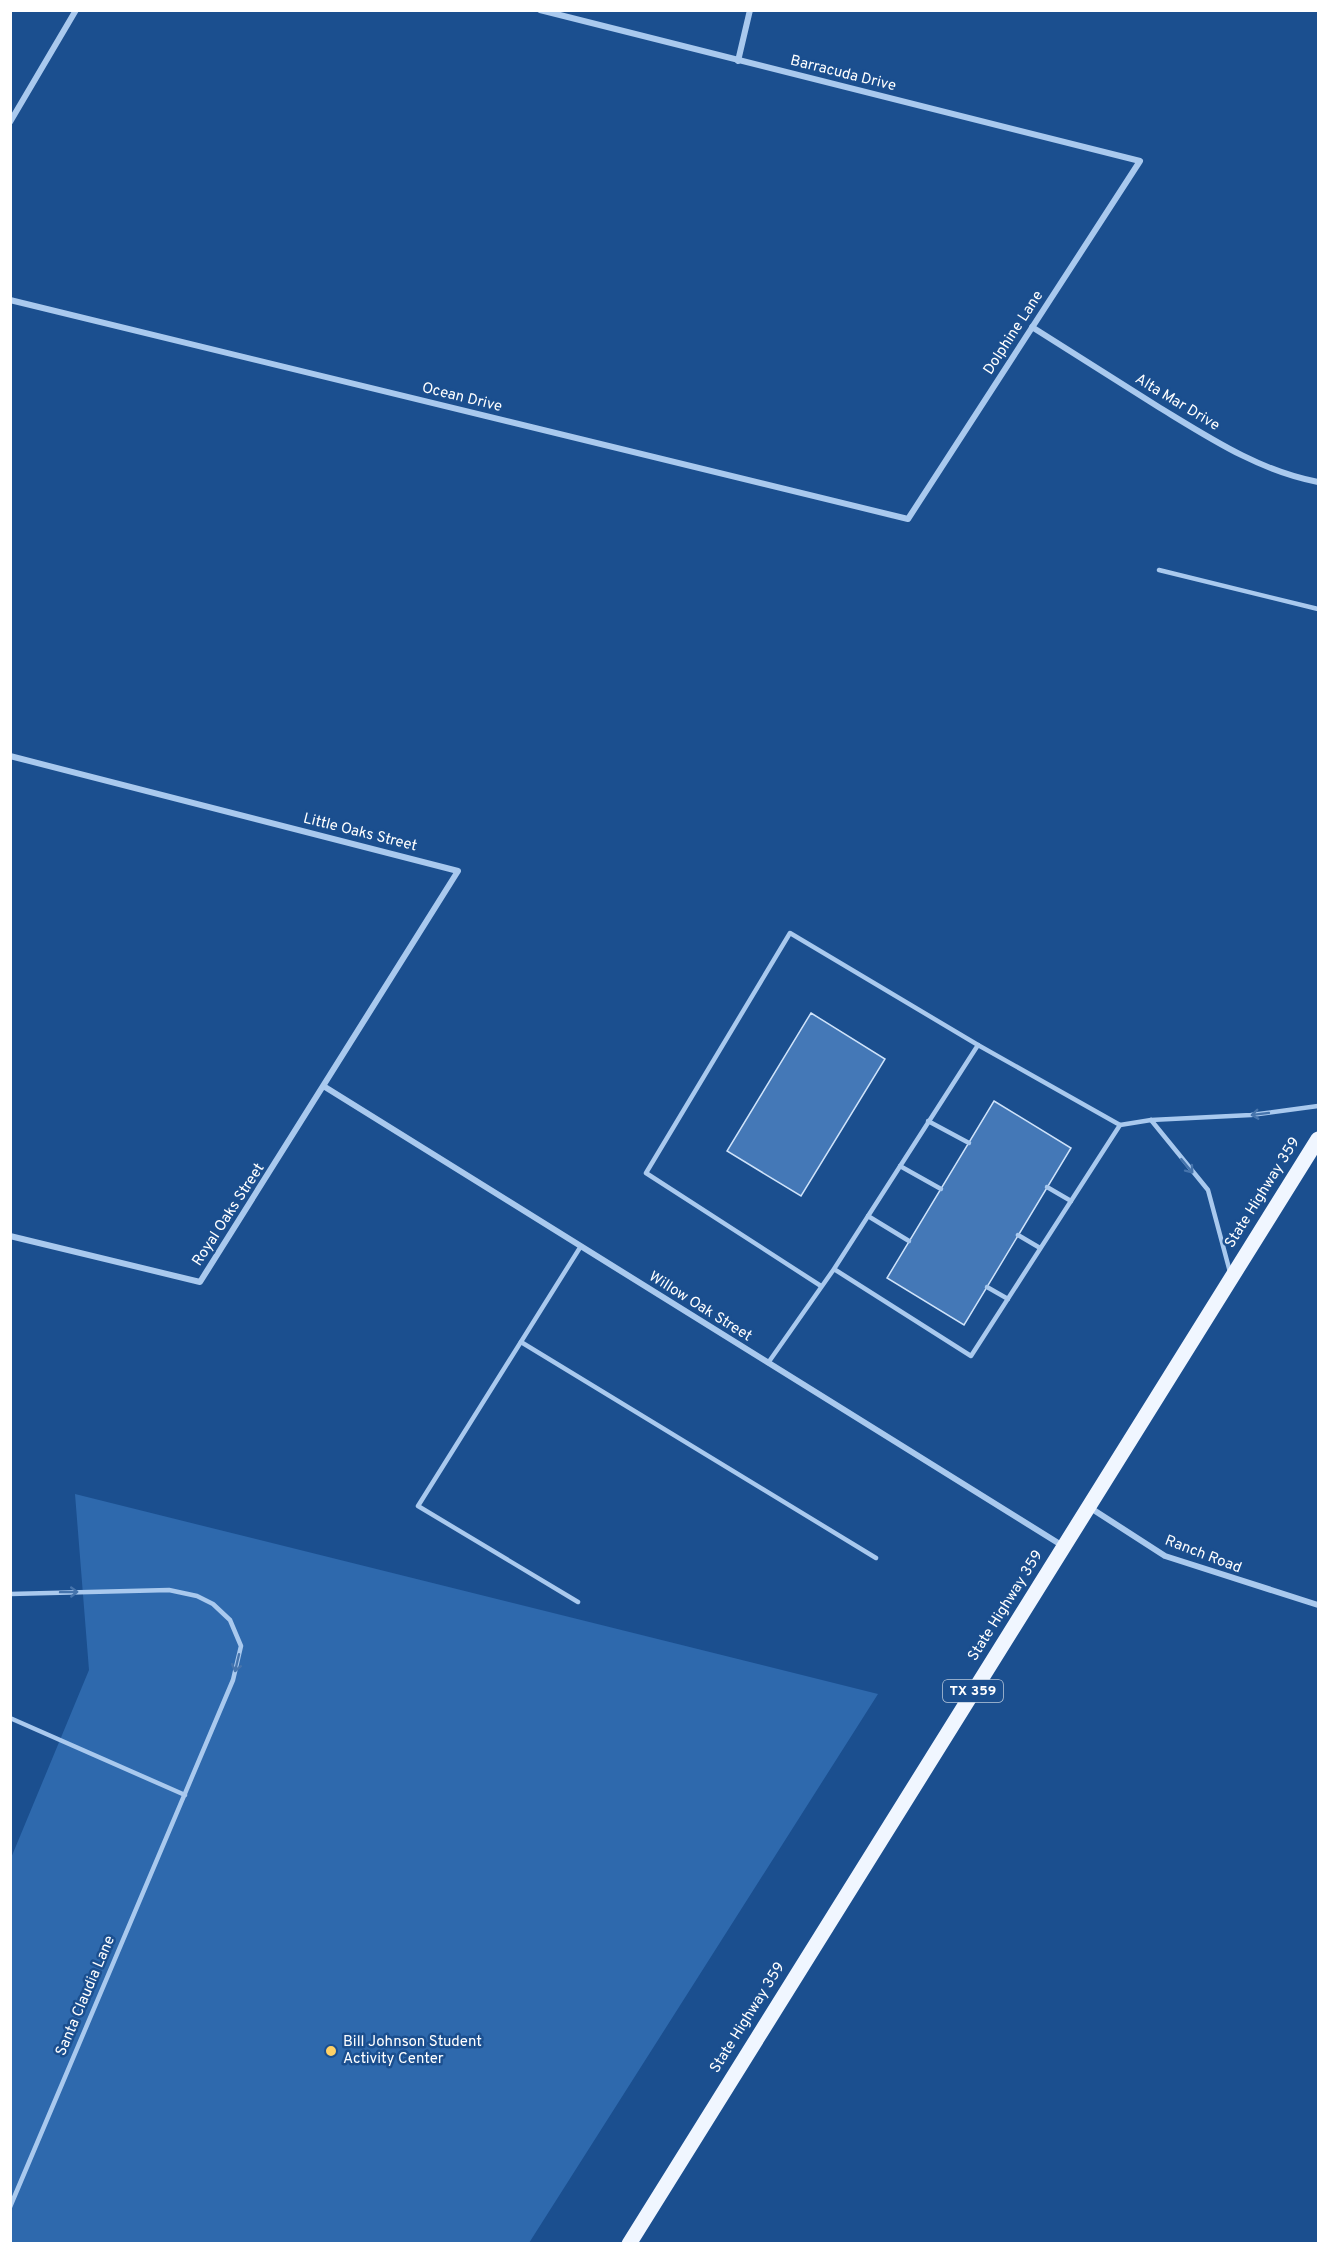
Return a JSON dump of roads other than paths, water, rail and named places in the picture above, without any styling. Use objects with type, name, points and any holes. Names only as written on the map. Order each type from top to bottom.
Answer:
[{"type":"main road","name":"State Highway 359","points":[[628,2244],[1318,1139]]},
{"type":"street","points":[[10,122],[76,10]]},
{"type":"street","name":"Barracuda Drive","points":[[540,10],[1140,160]]},
{"type":"street","points":[[738,61],[750,10]]},
{"type":"street","name":"Dolphine Lane","points":[[908,519],[1140,160]]},
{"type":"street","name":"Ocean Drive","points":[[10,300],[908,519]]},
{"type":"street","name":"Alta Mar Drive","points":[[1032,327],[1202,433],[1249,459],[1289,476],[1318,482]]},
{"type":"street","name":"Little Oaks Street","points":[[10,756],[458,871],[325,1087]]},
{"type":"street","name":"Royal Oaks Street","points":[[10,1236],[200,1282],[325,1087]]},
{"type":"street","name":"Willow Oak Street","points":[[325,1087],[1064,1547]]},
{"type":"street","name":"Ranch Road","points":[[1089,1507],[1165,1556],[1318,1605]]},
{"type":"lane","points":[[1159,570],[1318,609]]},
{"type":"lane","points":[[822,1286],[646,1173],[790,933],[978,1045],[1120,1125],[1151,1120],[1251,1115],[1318,1106]]},
{"type":"lane","points":[[768,1363],[834,1269],[978,1045]]},
{"type":"lane","points":[[1151,1120],[1208,1190],[1232,1278]]},
{"type":"lane","points":[[928,1121],[969,1143]]},
{"type":"lane","points":[[834,1269],[971,1356],[1120,1125]]},
{"type":"lane","points":[[900,1166],[941,1189]]},
{"type":"lane","points":[[1047,1187],[1071,1201]]},
{"type":"lane","points":[[867,1216],[909,1241]]},
{"type":"lane","points":[[1018,1235],[1040,1248]]},
{"type":"lane","points":[[578,1602],[418,1506],[580,1246]]},
{"type":"lane","points":[[987,1287],[1008,1299]]},
{"type":"lane","points":[[521,1342],[876,1558]]},
{"type":"lane","name":"Santa Claudia Lane","points":[[10,1594],[169,1590],[197,1596],[213,1604],[230,1620],[241,1646],[233,1680],[10,2206]]},
{"type":"lane","points":[[11,1719],[185,1795]]},
{"type":"place","name":"Bill Johnson Student Activity Center","points":[[331,2051]]}]
